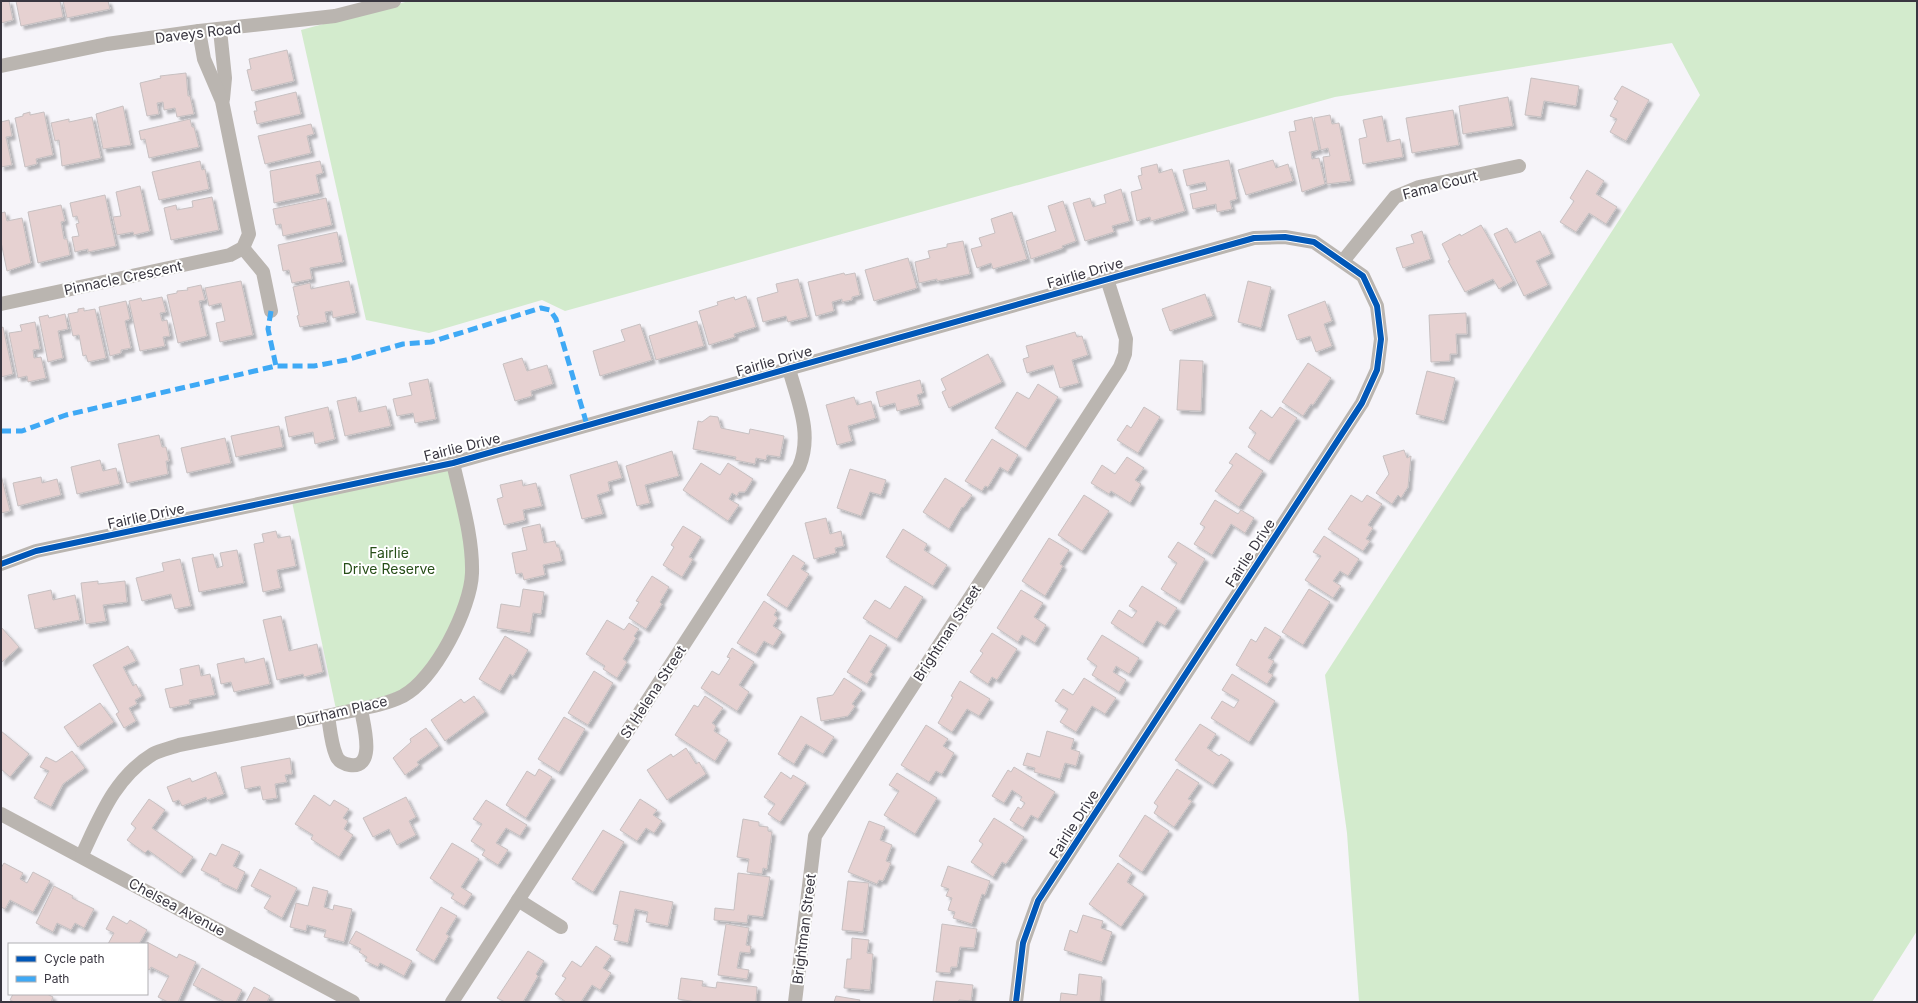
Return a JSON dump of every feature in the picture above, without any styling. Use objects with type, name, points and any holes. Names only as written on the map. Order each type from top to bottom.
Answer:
[{"type":"street","name":"Daveys Road","points":[[1,66],[107,44],[335,16],[394,1]]},
{"type":"street","points":[[220,30],[225,78],[222,101]]},
{"type":"street","points":[[199,32],[204,59],[222,101],[249,234],[243,248],[263,272],[271,311]]},
{"type":"street","name":"Fama Court","points":[[1343,261],[1395,197],[1419,187],[1519,166]]},
{"type":"street","name":"Fairlie Drive","points":[[1,564],[36,551],[453,463],[1254,238],[1285,236],[1314,242],[1343,261],[1362,276],[1378,306],[1382,339],[1377,370],[1362,403],[1038,901],[1023,943],[1016,1002]]},
{"type":"street","name":"Pinnacle Crescent","points":[[1,304],[230,255],[243,248]]},
{"type":"street","name":"Brightman Street","points":[[795,1002],[815,836],[1120,367],[1125,354],[1126,339],[1107,279]]},
{"type":"street","name":"St Helena Street","points":[[452,1002],[799,468],[805,454],[805,431],[789,369]]},
{"type":"street","name":"Durham Place","points":[[82,855],[110,796],[132,768],[154,753],[179,745],[361,709],[404,696],[421,683],[435,665],[459,622],[468,598],[472,574],[472,553],[453,463]]},
{"type":"street","points":[[328,716],[336,756],[344,764],[354,766],[360,763],[366,756],[366,736],[361,709]]},
{"type":"street","name":"Chelsea Avenue","points":[[1,814],[82,855],[353,1002]]},
{"type":"street","points":[[518,900],[562,927]]},
{"type":"green space","points":[[409,1],[1917,1],[1917,931],[1872,1002],[1359,1002],[1347,833],[1325,675],[1700,95],[1672,43],[1335,97],[565,311],[542,300],[429,333],[366,320],[301,30]]},
{"type":"green space","name":"Fairlie Drive Reserve","points":[[453,463],[472,553],[468,598],[421,683],[337,714],[291,497]]},
{"type":"building","points":[[1,1],[9,1],[13,20],[1,23]]},
{"type":"building","points":[[16,1],[60,1],[63,17],[21,26]]},
{"type":"building","points":[[63,1],[108,1],[110,9],[67,18]]},
{"type":"building","points":[[287,50],[294,81],[252,91],[247,70],[251,69],[249,59]]},
{"type":"building","points":[[186,73],[188,96],[190,96],[194,114],[177,117],[175,108],[164,110],[163,102],[157,103],[159,114],[147,116],[140,83],[161,78],[160,76]]},
{"type":"building","points":[[1531,78],[1579,86],[1576,106],[1544,101],[1541,117],[1525,115]]},
{"type":"building","points":[[1622,86],[1649,100],[1626,141],[1610,132],[1617,119],[1610,116],[1618,101],[1614,99]]},
{"type":"building","points":[[296,92],[301,114],[257,124],[254,111],[257,111],[255,102]]},
{"type":"building","points":[[1508,97],[1513,126],[1463,134],[1459,106]]},
{"type":"building","points":[[123,106],[131,145],[103,149],[96,114]]},
{"type":"building","points":[[1453,110],[1459,145],[1412,153],[1406,118]]},
{"type":"building","points":[[30,112],[30,115],[44,112],[53,155],[36,159],[37,164],[25,167],[15,118]]},
{"type":"building","points":[[1330,115],[1332,124],[1339,123],[1351,181],[1327,184],[1323,157],[1330,156],[1328,148],[1321,150],[1314,118]]},
{"type":"building","points":[[1382,116],[1387,142],[1400,139],[1403,157],[1363,164],[1359,139],[1367,137],[1363,120]]},
{"type":"building","points":[[92,117],[101,158],[62,166],[59,140],[55,141],[51,123],[69,119],[69,122]]},
{"type":"building","points":[[1312,117],[1319,150],[1311,152],[1312,159],[1319,158],[1325,184],[1302,192],[1289,132],[1296,131],[1294,121]]},
{"type":"building","points":[[190,119],[192,127],[194,127],[199,147],[149,158],[145,139],[141,140],[139,131]]},
{"type":"building","points":[[9,120],[12,136],[6,137],[12,165],[1,167],[1,122]]},
{"type":"building","points":[[311,124],[314,134],[307,136],[311,153],[265,164],[258,136]]},
{"type":"building","points":[[1229,160],[1237,199],[1230,201],[1232,209],[1217,212],[1216,204],[1193,209],[1190,194],[1207,190],[1205,182],[1187,186],[1183,170]]},
{"type":"building","points":[[1273,160],[1276,168],[1288,164],[1293,181],[1246,195],[1238,170]]},
{"type":"building","points":[[200,161],[202,170],[205,169],[209,189],[159,200],[152,172]]},
{"type":"building","points":[[320,161],[323,173],[316,175],[320,193],[274,203],[270,171]]},
{"type":"building","points":[[1157,164],[1159,173],[1172,169],[1185,211],[1151,221],[1150,217],[1137,221],[1131,192],[1142,189],[1138,176],[1142,175],[1141,168]]},
{"type":"building","points":[[1587,170],[1604,181],[1596,194],[1617,207],[1606,224],[1589,213],[1576,232],[1560,222],[1574,201],[1570,198]]},
{"type":"building","points":[[140,186],[150,231],[134,235],[133,232],[117,235],[113,217],[121,216],[116,192]]},
{"type":"building","points":[[1121,189],[1130,221],[1112,226],[1114,232],[1085,241],[1073,203],[1090,198],[1093,207],[1106,203],[1104,195]]},
{"type":"building","points":[[105,195],[116,246],[88,252],[88,249],[75,252],[72,237],[79,236],[76,224],[79,223],[77,216],[73,217],[70,203]]},
{"type":"building","points":[[212,197],[219,230],[171,240],[164,208],[176,205],[177,210],[193,207],[192,201]]},
{"type":"building","points":[[326,198],[332,225],[283,236],[281,224],[276,225],[273,209]]},
{"type":"building","points":[[1063,201],[1076,241],[1062,246],[1063,248],[1031,259],[1026,241],[1056,231],[1048,206]]},
{"type":"building","points":[[61,205],[65,221],[61,222],[64,239],[67,239],[70,255],[38,263],[28,212]]},
{"type":"building","points":[[5,212],[7,221],[22,218],[31,263],[7,271],[1,242],[1,213]]},
{"type":"building","points":[[1012,212],[1027,259],[993,269],[991,263],[977,268],[971,249],[982,246],[979,238],[995,233],[991,219]]},
{"type":"building","points":[[1481,225],[1513,281],[1499,289],[1493,279],[1465,292],[1448,261],[1450,260],[1442,244]]},
{"type":"building","points":[[1507,228],[1515,243],[1540,231],[1551,254],[1536,261],[1548,285],[1524,296],[1494,234]]},
{"type":"building","points":[[1422,231],[1431,259],[1403,268],[1396,248],[1414,243],[1411,235]]},
{"type":"building","points":[[337,232],[343,262],[310,268],[312,279],[292,283],[289,270],[283,271],[278,245]]},
{"type":"building","points":[[963,241],[970,274],[919,283],[915,262],[930,258],[928,251],[947,247],[947,244]]},
{"type":"building","points":[[908,258],[917,288],[874,301],[865,270]]},
{"type":"building","points":[[844,273],[845,275],[855,273],[860,295],[852,297],[852,300],[842,302],[842,299],[832,302],[834,311],[816,316],[808,282]]},
{"type":"building","points":[[798,279],[808,317],[788,322],[786,316],[763,322],[757,298],[778,292],[776,284]]},
{"type":"building","points":[[241,281],[253,335],[220,342],[216,323],[225,321],[221,303],[209,306],[205,288]]},
{"type":"building","points":[[349,281],[356,313],[333,318],[332,311],[325,312],[327,322],[300,327],[293,287],[310,283],[311,289]]},
{"type":"building","points":[[1248,281],[1271,287],[1261,328],[1238,322]]},
{"type":"building","points":[[201,285],[205,300],[199,301],[207,336],[178,343],[167,295]]},
{"type":"building","points":[[1205,294],[1213,316],[1170,331],[1162,309]]},
{"type":"building","points":[[746,296],[756,327],[734,334],[735,337],[709,345],[699,311],[718,305],[717,302],[734,297],[735,300]]},
{"type":"building","points":[[162,297],[166,312],[160,313],[162,321],[167,320],[170,336],[163,337],[165,346],[140,351],[129,301],[141,298],[142,301]]},
{"type":"building","points":[[126,301],[130,319],[125,321],[131,348],[121,350],[121,353],[110,356],[99,307]]},
{"type":"building","points":[[1325,301],[1332,321],[1324,324],[1332,346],[1316,352],[1310,336],[1297,340],[1288,315]]},
{"type":"building","points":[[84,308],[84,311],[95,309],[106,358],[88,362],[86,355],[83,356],[79,335],[73,336],[68,314],[78,312],[78,309]]},
{"type":"building","points":[[1466,313],[1467,334],[1456,334],[1457,354],[1450,354],[1450,361],[1431,362],[1429,315]]},
{"type":"building","points":[[65,314],[68,329],[58,331],[63,358],[48,362],[39,317],[48,315],[49,318]]},
{"type":"building","points":[[697,321],[704,346],[656,360],[649,336]]},
{"type":"building","points":[[35,322],[40,349],[33,350],[34,358],[41,357],[46,378],[28,382],[27,376],[18,378],[9,333],[22,331],[20,325]]},
{"type":"building","points":[[640,324],[652,360],[600,376],[593,351],[625,341],[621,330]]},
{"type":"building","points":[[3,327],[13,374],[1,377],[1,328]]},
{"type":"building","points":[[1075,332],[1077,337],[1082,336],[1088,355],[1072,360],[1079,383],[1060,388],[1053,365],[1027,373],[1023,359],[1029,357],[1026,346]]},
{"type":"building","points":[[988,354],[1002,382],[949,408],[942,392],[946,390],[941,379]]},
{"type":"building","points":[[522,358],[527,371],[547,365],[553,384],[531,391],[532,396],[515,401],[503,364]]},
{"type":"building","points":[[1180,360],[1203,361],[1201,411],[1177,410]]},
{"type":"building","points":[[1308,363],[1331,378],[1313,405],[1311,404],[1303,416],[1282,402]]},
{"type":"building","points":[[1427,371],[1455,378],[1444,421],[1416,414]]},
{"type":"building","points":[[428,379],[436,419],[415,423],[413,413],[397,416],[393,399],[412,395],[409,383]]},
{"type":"building","points":[[920,380],[923,393],[917,395],[920,405],[897,411],[895,403],[880,407],[876,392]]},
{"type":"building","points":[[1038,384],[1058,397],[1026,448],[995,428],[1017,392],[1029,399]]},
{"type":"building","points":[[356,397],[359,412],[386,406],[391,426],[345,436],[337,401]]},
{"type":"building","points":[[854,397],[857,405],[871,401],[876,418],[848,426],[852,441],[837,445],[826,405]]},
{"type":"building","points":[[328,407],[335,439],[315,444],[313,432],[289,437],[285,417]]},
{"type":"building","points":[[1144,407],[1160,417],[1138,453],[1117,440],[1127,425],[1131,428]]},
{"type":"building","points":[[1280,407],[1297,418],[1269,461],[1248,447],[1256,433],[1249,428],[1261,410],[1272,418]]},
{"type":"building","points":[[710,416],[718,417],[721,428],[749,434],[750,429],[784,436],[780,457],[767,455],[766,460],[756,458],[755,464],[735,460],[736,457],[693,449],[698,421],[702,422]]},
{"type":"building","points":[[279,426],[283,447],[236,457],[231,436]]},
{"type":"building","points":[[159,435],[162,447],[166,447],[169,461],[166,461],[168,474],[127,483],[118,444]]},
{"type":"building","points":[[225,438],[231,463],[187,473],[181,448]]},
{"type":"building","points":[[992,439],[1018,455],[1008,472],[1000,467],[988,487],[985,486],[982,491],[965,481]]},
{"type":"building","points":[[1404,450],[1407,458],[1411,456],[1408,487],[1401,498],[1398,495],[1392,504],[1376,493],[1389,474],[1383,456]]},
{"type":"building","points":[[672,451],[679,476],[645,485],[650,503],[637,506],[626,466]]},
{"type":"building","points":[[1236,453],[1263,471],[1239,507],[1215,491],[1233,465],[1229,463]]},
{"type":"building","points":[[1127,457],[1144,468],[1135,480],[1141,484],[1130,503],[1111,491],[1109,494],[1091,483],[1102,465],[1115,474]]},
{"type":"building","points":[[100,460],[103,471],[116,468],[120,484],[77,494],[71,467]]},
{"type":"building","points":[[617,461],[622,478],[608,482],[610,491],[597,495],[603,514],[582,519],[570,475]]},
{"type":"building","points":[[701,463],[720,475],[728,463],[753,479],[745,492],[739,492],[737,496],[732,493],[729,499],[739,505],[728,521],[683,490]]},
{"type":"building","points":[[850,469],[886,480],[881,495],[870,492],[861,516],[837,508]]},
{"type":"building","points":[[1,475],[10,511],[1,513]]},
{"type":"building","points":[[41,477],[42,483],[57,479],[61,495],[18,506],[13,483]]},
{"type":"building","points":[[945,478],[972,495],[963,508],[962,507],[949,529],[923,512]]},
{"type":"building","points":[[522,480],[523,486],[536,483],[542,506],[523,510],[525,520],[504,525],[497,499],[503,497],[500,485]]},
{"type":"building","points":[[1084,495],[1109,511],[1082,551],[1058,535]]},
{"type":"building","points":[[1351,495],[1362,502],[1367,495],[1382,504],[1368,525],[1373,528],[1366,539],[1370,541],[1363,551],[1328,529]]},
{"type":"building","points":[[1215,500],[1238,514],[1241,510],[1254,518],[1245,533],[1231,524],[1212,555],[1194,544],[1205,527],[1200,524]]},
{"type":"building","points":[[826,518],[830,534],[841,531],[844,546],[835,548],[836,553],[814,559],[805,523]]},
{"type":"building","points":[[540,524],[544,543],[555,541],[557,547],[559,547],[562,561],[543,565],[545,575],[524,580],[522,573],[516,574],[512,553],[527,550],[522,528]]},
{"type":"building","points":[[683,526],[701,537],[689,557],[693,559],[682,577],[663,565],[674,547],[671,545]]},
{"type":"building","points":[[903,529],[927,544],[924,550],[947,565],[933,586],[886,557]]},
{"type":"building","points":[[276,531],[278,538],[290,536],[296,566],[277,570],[281,588],[263,592],[254,544],[264,542],[262,534]]},
{"type":"building","points":[[1324,536],[1359,559],[1348,576],[1340,571],[1333,581],[1341,586],[1333,598],[1305,580],[1321,556],[1313,552]]},
{"type":"building","points":[[1049,538],[1069,550],[1060,564],[1063,566],[1045,596],[1022,581]]},
{"type":"building","points":[[1178,542],[1205,559],[1180,601],[1161,589],[1177,563],[1168,557]]},
{"type":"building","points":[[237,550],[244,583],[199,592],[192,558],[213,554],[217,568],[223,566],[220,553]]},
{"type":"building","points":[[793,555],[805,563],[801,569],[809,574],[787,608],[767,595]]},
{"type":"building","points":[[180,559],[191,606],[175,609],[171,594],[142,601],[136,578],[164,571],[162,563]]},
{"type":"building","points":[[652,576],[669,587],[660,602],[662,604],[646,629],[629,618],[639,602],[636,601]]},
{"type":"building","points":[[98,581],[98,584],[125,581],[127,602],[103,605],[106,621],[86,624],[81,583]]},
{"type":"building","points":[[905,586],[923,597],[897,639],[863,618],[875,600],[890,609]]},
{"type":"building","points":[[1142,586],[1177,608],[1165,626],[1157,621],[1143,644],[1111,623],[1119,610],[1132,618],[1137,611],[1129,606]]},
{"type":"building","points":[[523,589],[544,592],[541,614],[533,613],[530,633],[497,628],[501,604],[520,607]]},
{"type":"building","points":[[1309,589],[1330,602],[1303,645],[1282,632]]},
{"type":"building","points":[[51,590],[53,600],[75,595],[80,620],[35,629],[28,595]]},
{"type":"building","points":[[1021,590],[1043,603],[1034,617],[1046,625],[1035,643],[1022,635],[1018,642],[997,628]]},
{"type":"building","points":[[764,601],[777,610],[774,615],[778,618],[773,626],[782,632],[773,646],[764,641],[756,654],[737,643]]},
{"type":"building","points":[[281,616],[289,651],[317,644],[323,672],[304,677],[303,674],[277,680],[263,620]]},
{"type":"building","points":[[607,620],[624,630],[629,623],[639,629],[634,636],[636,638],[623,659],[627,662],[617,678],[603,669],[605,666],[586,654]]},
{"type":"building","points":[[1,627],[19,647],[1,663]]},
{"type":"building","points":[[1265,627],[1281,637],[1268,658],[1274,661],[1268,672],[1273,675],[1267,684],[1236,665],[1251,639],[1256,642]]},
{"type":"building","points":[[992,633],[1017,649],[997,680],[992,677],[988,684],[970,672],[983,653],[980,651]]},
{"type":"building","points":[[870,635],[887,645],[870,672],[873,674],[867,684],[847,672]]},
{"type":"building","points":[[1102,635],[1139,658],[1129,674],[1116,666],[1113,672],[1126,680],[1119,692],[1092,675],[1097,666],[1087,659]]},
{"type":"building","points":[[505,636],[528,650],[513,676],[510,674],[500,691],[479,679]]},
{"type":"building","points":[[128,646],[136,661],[123,667],[133,686],[136,684],[142,696],[135,700],[137,704],[129,708],[136,721],[124,728],[116,714],[119,712],[93,665]]},
{"type":"building","points":[[732,648],[754,662],[739,685],[749,692],[737,711],[701,688],[712,671],[719,675],[730,658],[727,657]]},
{"type":"building","points":[[244,658],[245,663],[264,658],[270,684],[234,692],[231,682],[221,684],[217,664]]},
{"type":"building","points":[[199,665],[201,676],[210,674],[215,695],[189,700],[190,704],[170,708],[165,689],[183,685],[180,669]]},
{"type":"building","points":[[594,671],[613,683],[588,725],[568,713]]},
{"type":"building","points":[[1232,674],[1275,701],[1249,742],[1211,718],[1222,701],[1234,708],[1239,700],[1222,690]]},
{"type":"building","points":[[844,678],[862,690],[852,704],[855,706],[848,716],[821,721],[817,698],[833,695]]},
{"type":"building","points":[[1084,678],[1116,698],[1105,714],[1092,706],[1076,732],[1060,722],[1068,709],[1055,701],[1063,689],[1073,695]]},
{"type":"building","points":[[960,681],[990,699],[979,716],[967,709],[952,732],[938,723],[953,697],[951,696]]},
{"type":"building","points":[[474,696],[485,712],[445,741],[431,720],[461,699],[464,703]]},
{"type":"building","points":[[705,696],[723,708],[712,723],[716,726],[714,731],[728,740],[715,761],[675,735],[694,705],[698,707]]},
{"type":"building","points":[[100,703],[114,722],[78,747],[64,727]]},
{"type":"building","points":[[801,716],[834,737],[823,754],[806,744],[794,764],[778,754]]},
{"type":"building","points":[[564,717],[585,729],[559,772],[538,759]]},
{"type":"building","points":[[1200,724],[1216,734],[1207,748],[1219,756],[1221,754],[1230,760],[1213,785],[1175,760]]},
{"type":"building","points":[[926,725],[948,739],[943,746],[954,753],[942,774],[936,771],[929,782],[901,765]]},
{"type":"building","points":[[426,728],[439,746],[417,762],[419,765],[405,775],[393,758],[411,742],[410,739]]},
{"type":"building","points":[[1,731],[29,754],[10,777],[1,769]]},
{"type":"building","points":[[1047,731],[1074,739],[1071,749],[1080,752],[1076,766],[1065,763],[1060,779],[1034,772],[1035,768],[1023,765],[1027,753],[1040,757]]},
{"type":"building","points":[[686,748],[696,764],[699,762],[706,774],[667,800],[647,770],[671,754],[673,757]]},
{"type":"building","points":[[72,751],[85,768],[63,784],[51,807],[34,798],[49,771],[40,767],[46,757],[56,762]]},
{"type":"building","points":[[290,758],[292,774],[285,775],[287,782],[275,784],[277,798],[263,800],[260,786],[245,789],[241,767]]},
{"type":"building","points":[[1014,767],[1055,792],[1038,819],[1031,815],[1023,828],[1010,820],[1018,807],[1021,809],[1025,803],[1020,800],[1022,797],[1012,790],[1004,803],[992,796],[1008,770],[1011,772]]},
{"type":"building","points":[[539,769],[552,777],[526,818],[506,805],[527,771],[535,776]]},
{"type":"building","points":[[1177,769],[1199,783],[1188,799],[1192,801],[1174,827],[1154,813],[1158,806],[1154,803]]},
{"type":"building","points":[[216,772],[224,794],[207,800],[206,797],[182,806],[179,800],[173,802],[167,787],[190,778],[192,782]]},
{"type":"building","points":[[781,772],[791,779],[793,775],[806,783],[780,822],[768,814],[775,804],[764,797]]},
{"type":"building","points":[[897,773],[937,798],[915,834],[884,815],[899,791],[889,785]]},
{"type":"building","points":[[314,795],[330,806],[334,800],[349,809],[343,818],[348,821],[344,829],[353,835],[339,857],[311,839],[313,835],[295,824]]},
{"type":"building","points":[[406,797],[416,817],[409,821],[416,835],[397,845],[389,829],[373,837],[363,818]]},
{"type":"building","points":[[149,799],[165,810],[152,828],[193,857],[181,874],[148,850],[145,853],[127,840],[136,828],[131,824]]},
{"type":"building","points":[[640,799],[657,810],[653,815],[662,821],[654,833],[646,828],[637,841],[620,830]]},
{"type":"building","points":[[486,800],[527,825],[520,836],[506,828],[496,843],[508,850],[498,865],[482,855],[485,850],[471,841],[482,824],[473,819]]},
{"type":"building","points":[[1145,815],[1169,831],[1142,872],[1119,856]]},
{"type":"building","points":[[994,818],[1024,837],[1006,864],[1002,862],[993,877],[971,862],[983,844],[979,841]]},
{"type":"building","points":[[743,819],[759,822],[759,826],[768,827],[768,831],[772,832],[767,869],[763,868],[762,874],[747,872],[749,859],[737,857]]},
{"type":"building","points":[[869,821],[885,827],[880,840],[892,845],[886,861],[891,863],[883,881],[879,880],[877,884],[848,872]]},
{"type":"building","points":[[603,830],[624,842],[593,892],[572,879]]},
{"type":"building","points":[[452,843],[479,859],[461,887],[472,894],[464,906],[451,898],[454,894],[430,878]]},
{"type":"building","points":[[222,844],[240,852],[233,866],[245,872],[237,890],[218,881],[219,879],[201,870],[210,853],[216,856]]},
{"type":"building","points":[[4,863],[23,873],[20,879],[27,883],[33,872],[50,881],[33,912],[10,900],[5,909],[1,907],[1,868]]},
{"type":"building","points":[[1118,863],[1132,873],[1127,882],[1144,894],[1121,927],[1089,904]]},
{"type":"building","points":[[948,866],[990,881],[985,895],[982,894],[972,924],[953,918],[955,912],[948,910],[952,898],[946,896],[949,889],[941,886]]},
{"type":"building","points":[[260,869],[297,888],[282,918],[264,908],[271,896],[251,886]]},
{"type":"building","points":[[738,873],[770,877],[763,917],[748,915],[747,923],[714,920],[715,908],[734,910]]},
{"type":"building","points":[[848,881],[869,883],[863,932],[842,930]]},
{"type":"building","points":[[54,886],[73,896],[72,898],[94,909],[84,928],[75,923],[71,930],[57,923],[53,932],[36,923]]},
{"type":"building","points":[[313,887],[328,891],[324,907],[333,910],[334,905],[352,909],[344,942],[324,937],[326,930],[307,925],[306,931],[290,927],[296,903],[308,906]]},
{"type":"building","points":[[620,891],[673,902],[668,926],[646,922],[648,912],[635,909],[628,943],[614,940],[618,925],[613,924]]},
{"type":"building","points":[[441,907],[457,916],[446,934],[449,936],[434,961],[416,950]]},
{"type":"building","points":[[1083,915],[1103,921],[1101,928],[1112,932],[1102,962],[1064,950],[1070,930],[1077,933]]},
{"type":"building","points":[[113,916],[127,924],[130,920],[147,930],[140,943],[109,943],[114,933],[106,929]]},
{"type":"building","points":[[726,924],[749,928],[746,945],[751,946],[750,953],[740,952],[737,968],[749,970],[747,979],[718,975]]},
{"type":"building","points":[[942,924],[977,929],[974,948],[960,947],[957,967],[951,967],[950,973],[936,972]]},
{"type":"building","points":[[356,931],[412,961],[404,976],[380,963],[378,967],[365,961],[367,957],[359,952],[361,949],[349,943]]},
{"type":"building","points":[[852,938],[869,940],[867,953],[873,954],[870,990],[844,988],[847,959],[851,959]]},
{"type":"building","points":[[147,943],[177,958],[179,954],[196,962],[178,1002],[168,1002],[158,997],[169,976],[151,967],[148,970]]},
{"type":"building","points":[[596,946],[611,956],[603,968],[611,973],[600,990],[592,985],[581,1002],[566,1002],[555,994],[566,978],[562,976],[572,961],[581,967]]},
{"type":"building","points":[[528,951],[544,961],[536,974],[538,976],[523,1002],[505,1002],[497,998]]},
{"type":"building","points":[[202,968],[242,990],[236,1002],[225,1002],[193,985]]},
{"type":"building","points":[[1079,974],[1102,977],[1100,1002],[1060,1002],[1061,993],[1077,995]]},
{"type":"building","points":[[681,978],[703,981],[702,986],[716,988],[717,982],[757,987],[756,1002],[696,1002],[678,999]]},
{"type":"building","points":[[936,981],[973,985],[971,1001],[959,1000],[958,1002],[933,1002]]},
{"type":"building","points":[[254,987],[270,996],[267,1002],[246,1002]]},
{"type":"building","points":[[12,995],[49,995],[53,997],[51,1002],[14,1002],[10,1000]]},
{"type":"building","points":[[836,996],[860,1000],[859,1002],[834,1002]]},
{"type":"marked path","points":[[1,431],[22,431],[66,415],[276,366],[314,366],[346,360],[403,344],[431,342],[541,308],[550,310],[556,319],[587,425]]},
{"type":"marked path","points":[[271,311],[268,329],[276,366]]},
{"type":"cycle path","points":[[1,564],[36,551],[453,463],[1254,238],[1285,237],[1314,242],[1363,276],[1377,306],[1381,339],[1377,370],[1362,403],[1038,901],[1023,943],[1016,1002]]}]
